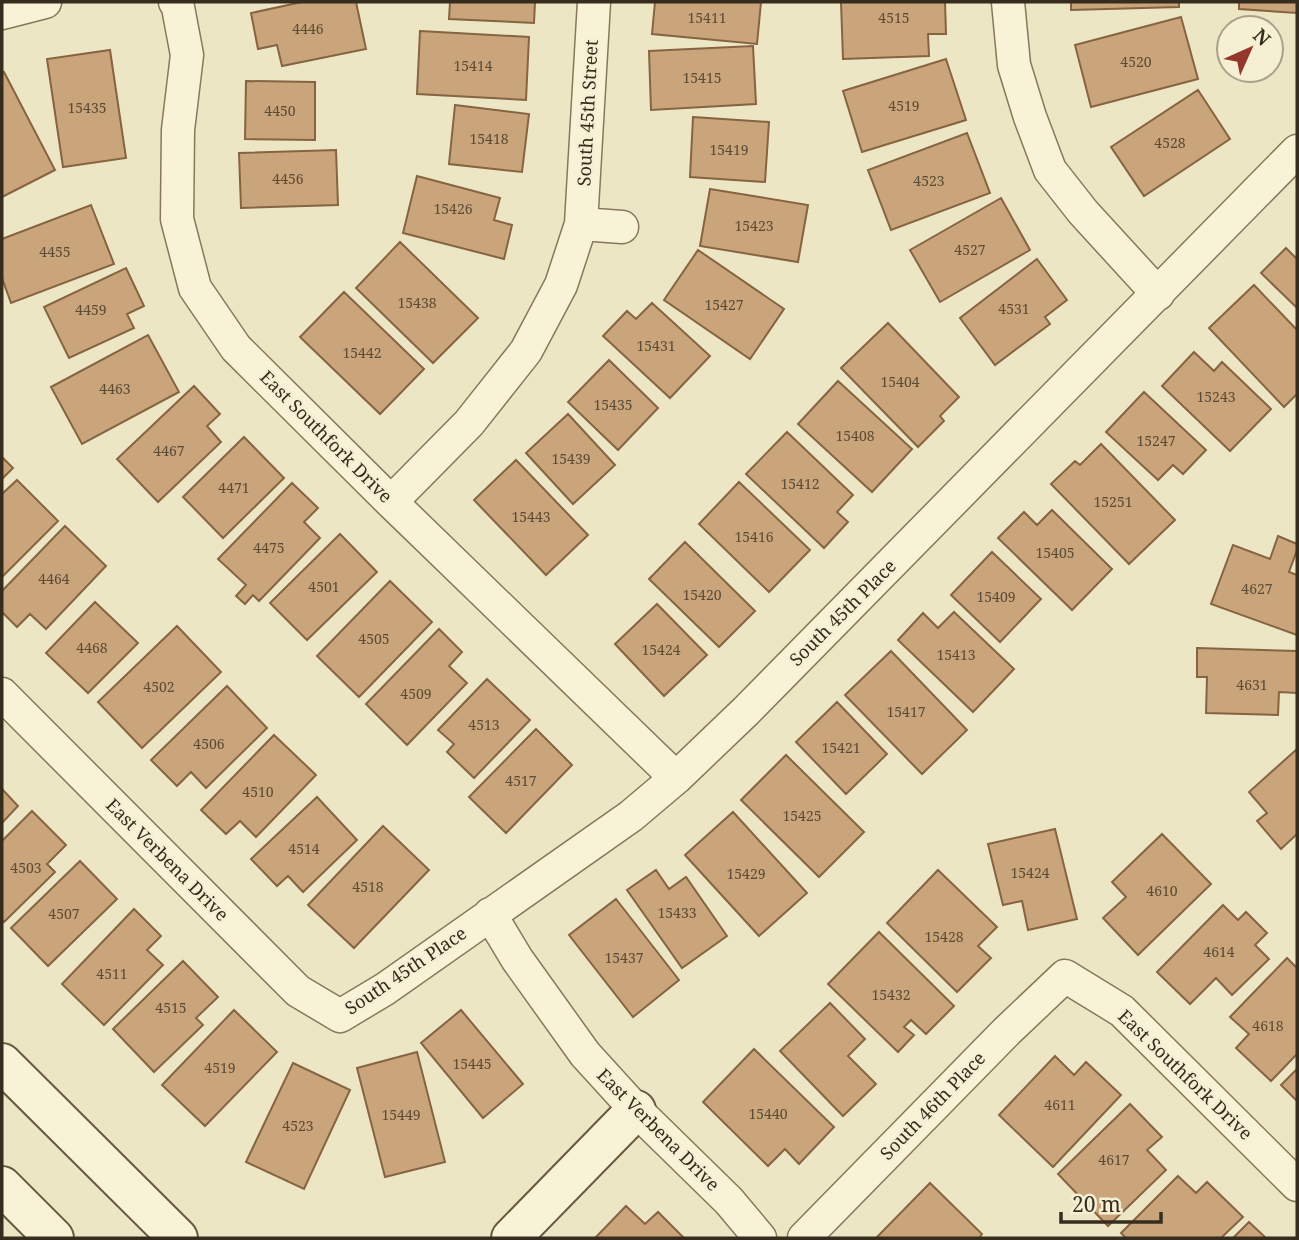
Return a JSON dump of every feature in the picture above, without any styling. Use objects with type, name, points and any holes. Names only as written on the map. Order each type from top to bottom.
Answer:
[{"type":"main road","points":[[2,1063],[177,1238]]},
{"type":"main road","points":[[511,1238],[636,1110]]},
{"type":"main road","points":[[2,1186],[54,1238]]},
{"type":"street","points":[[2,13],[45,2]]},
{"type":"street","name":"East Southfork Drive","points":[[176,2],[187,55],[178,130],[177,219],[195,288],[236,348],[676,778]]},
{"type":"street","name":"South 45th Street","points":[[391,502],[469,423],[526,351],[561,285],[581,225],[594,2]]},
{"type":"street","points":[[1009,2],[1014,65],[1050,170],[1083,212],[1158,295]]},
{"type":"street","name":"South 45th Place","points":[[340,1016],[385,989],[631,816],[676,778],[1158,295],[1297,151]]},
{"type":"street","points":[[581,225],[622,227]]},
{"type":"street","name":"East Verbena Drive","points":[[2,694],[298,991],[340,1016]]},
{"type":"street","name":"East Verbena Drive","points":[[490,914],[517,959],[585,1054],[636,1110],[729,1201],[760,1238]]},
{"type":"street","name":"East Southfork Drive","points":[[1065,976],[1122,1012],[1297,1185]]},
{"type":"street","name":"South 46th Place","points":[[804,1238],[1007,1031],[1065,976]]},
{"type":"building","points":[[302,2],[356,2],[366,49],[282,66],[277,45],[258,49],[251,13]]},
{"type":"building","points":[[450,2],[535,2],[534,23],[449,19]]},
{"type":"building","points":[[655,2],[761,2],[757,44],[652,34]]},
{"type":"building","points":[[841,2],[945,2],[946,34],[928,34],[929,56],[843,59]]},
{"type":"building","points":[[1071,2],[1179,2],[1179,7],[1071,10]]},
{"type":"building","points":[[1239,2],[1297,2],[1297,13],[1239,9]]},
{"type":"building","points":[[1181,17],[1198,79],[1091,107],[1075,45]]},
{"type":"building","points":[[420,31],[529,37],[526,100],[417,94]]},
{"type":"building","points":[[753,46],[756,104],[651,110],[649,51]]},
{"type":"building","points":[[110,50],[126,158],[63,167],[47,59]]},
{"type":"building","points":[[946,59],[966,120],[862,152],[843,91]]},
{"type":"building","points":[[4,72],[55,170],[2,197],[2,73]]},
{"type":"building","points":[[246,81],[315,82],[315,140],[245,139]]},
{"type":"building","points":[[1198,90],[1230,139],[1144,196],[1111,147]]},
{"type":"building","points":[[455,105],[529,114],[522,172],[449,164]]},
{"type":"building","points":[[693,117],[769,122],[765,182],[690,177]]},
{"type":"building","points":[[967,133],[990,193],[891,230],[868,170]]},
{"type":"building","points":[[336,150],[338,205],[241,208],[239,153]]},
{"type":"building","points":[[417,176],[500,198],[494,220],[512,225],[504,259],[403,233]]},
{"type":"building","points":[[710,189],[808,205],[798,262],[700,246]]},
{"type":"building","points":[[1001,198],[1030,250],[940,302],[910,250]]},
{"type":"building","points":[[91,205],[114,264],[11,303],[2,278],[2,239]]},
{"type":"building","points":[[400,242],[478,318],[433,363],[356,288]]},
{"type":"building","points":[[1286,248],[1297,259],[1297,308],[1261,273]]},
{"type":"building","points":[[698,250],[784,309],[750,359],[664,300]]},
{"type":"building","points":[[1037,259],[1067,300],[1045,317],[1050,324],[995,365],[960,318]]},
{"type":"building","points":[[126,268],[144,306],[127,314],[134,328],[69,358],[44,307]]},
{"type":"building","points":[[1254,285],[1297,330],[1297,394],[1284,407],[1209,328]]},
{"type":"building","points":[[344,292],[424,369],[380,414],[300,337]]},
{"type":"building","points":[[652,303],[710,356],[670,398],[603,336],[627,311],[636,319]]},
{"type":"building","points":[[888,323],[959,397],[940,416],[944,421],[918,447],[841,368]]},
{"type":"building","points":[[148,335],[179,392],[82,444],[51,387]]},
{"type":"building","points":[[1194,352],[1214,371],[1222,362],[1271,409],[1230,451],[1162,386]]},
{"type":"building","points":[[609,360],[658,408],[618,450],[568,402]]},
{"type":"building","points":[[838,381],[912,449],[872,492],[798,424]]},
{"type":"building","points":[[194,386],[220,414],[207,426],[221,442],[158,502],[117,459]]},
{"type":"building","points":[[1144,392],[1206,450],[1183,474],[1173,465],[1158,480],[1106,432]]},
{"type":"building","points":[[568,414],[615,465],[573,504],[526,453]]},
{"type":"building","points":[[787,432],[853,495],[837,512],[848,522],[824,548],[746,474]]},
{"type":"building","points":[[244,437],[284,478],[223,538],[183,497]]},
{"type":"building","points":[[1101,444],[1175,520],[1129,564],[1051,484],[1075,461],[1080,465]]},
{"type":"building","points":[[2,457],[13,468],[2,479]]},
{"type":"building","points":[[516,460],[588,535],[546,575],[474,500]]},
{"type":"building","points":[[17,480],[58,521],[2,577],[2,494]]},
{"type":"building","points":[[739,482],[810,550],[769,592],[699,524]]},
{"type":"building","points":[[292,483],[318,508],[304,522],[320,538],[259,601],[253,595],[245,604],[236,596],[246,585],[218,559]]},
{"type":"building","points":[[1052,510],[1112,569],[1072,610],[998,538],[1024,512],[1037,525]]},
{"type":"building","points":[[65,526],[106,566],[46,629],[30,614],[17,627],[2,612],[2,591]]},
{"type":"building","points":[[340,534],[377,572],[307,640],[270,603]]},
{"type":"building","points":[[1278,536],[1297,544],[1289,572],[1297,575],[1297,635],[1211,604],[1233,545],[1270,559]]},
{"type":"building","points":[[685,542],[755,611],[719,647],[649,579]]},
{"type":"building","points":[[992,552],[1041,599],[1000,642],[951,595]]},
{"type":"building","points":[[390,581],[432,622],[359,697],[317,656]]},
{"type":"building","points":[[95,602],[138,643],[88,693],[46,653]]},
{"type":"building","points":[[657,604],[707,655],[664,696],[615,644]]},
{"type":"building","points":[[954,612],[1014,669],[973,712],[898,640],[923,613],[938,628]]},
{"type":"building","points":[[177,626],[221,672],[142,748],[98,702]]},
{"type":"building","points":[[439,629],[462,652],[449,666],[467,683],[407,745],[366,704]]},
{"type":"building","points":[[1197,648],[1297,651],[1297,693],[1279,692],[1278,715],[1206,713],[1207,677],[1197,677]]},
{"type":"building","points":[[891,651],[967,730],[922,774],[845,695]]},
{"type":"building","points":[[487,679],[530,720],[474,778],[447,752],[454,744],[438,730]]},
{"type":"building","points":[[227,686],[267,728],[206,788],[191,772],[177,786],[151,760]]},
{"type":"building","points":[[837,702],[887,754],[846,794],[796,742]]},
{"type":"building","points":[[536,729],[572,765],[506,833],[469,797]]},
{"type":"building","points":[[274,735],[316,775],[256,837],[240,821],[226,834],[201,810]]},
{"type":"building","points":[[1297,749],[1297,834],[1281,849],[1257,821],[1267,813],[1249,792]]},
{"type":"building","points":[[786,755],[864,832],[819,877],[741,800]]},
{"type":"building","points":[[2,789],[18,806],[2,823]]},
{"type":"building","points":[[317,797],[357,840],[303,892],[288,876],[277,886],[251,859]]},
{"type":"building","points":[[32,811],[66,845],[47,864],[55,872],[4,922],[2,841]]},
{"type":"building","points":[[733,812],[807,893],[759,936],[685,855]]},
{"type":"building","points":[[383,826],[429,870],[354,948],[308,905]]},
{"type":"building","points":[[1055,829],[1077,919],[1028,930],[1022,901],[1003,905],[988,844]]},
{"type":"building","points":[[1162,834],[1211,884],[1138,955],[1103,918],[1126,897],[1112,882]]},
{"type":"building","points":[[80,861],[117,899],[48,966],[11,928]]},
{"type":"building","points":[[656,870],[669,889],[686,877],[727,936],[682,968],[627,890]]},
{"type":"building","points":[[938,870],[997,927],[978,946],[991,958],[957,992],[887,923]]},
{"type":"building","points":[[616,899],[679,980],[633,1017],[569,935]]},
{"type":"building","points":[[1223,905],[1238,920],[1246,912],[1267,933],[1255,945],[1269,959],[1232,995],[1216,978],[1190,1004],[1157,972]]},
{"type":"building","points":[[134,909],[161,936],[147,950],[163,965],[104,1025],[62,984]]},
{"type":"building","points":[[879,932],[954,1006],[926,1034],[911,1020],[904,1027],[914,1035],[898,1052],[828,984]]},
{"type":"building","points":[[1287,958],[1297,968],[1297,1054],[1271,1081],[1236,1048],[1249,1034],[1230,1017]]},
{"type":"building","points":[[183,961],[218,997],[196,1018],[203,1025],[154,1072],[113,1029]]},
{"type":"building","points":[[830,1003],[865,1039],[848,1056],[876,1084],[843,1116],[780,1051]]},
{"type":"building","points":[[234,1010],[277,1052],[205,1126],[162,1085]]},
{"type":"building","points":[[461,1010],[523,1084],[483,1118],[421,1043]]},
{"type":"building","points":[[754,1049],[834,1127],[799,1164],[785,1149],[768,1166],[703,1102]]},
{"type":"building","points":[[417,1052],[445,1162],[385,1177],[357,1068]]},
{"type":"building","points":[[1055,1056],[1074,1075],[1086,1062],[1121,1095],[1053,1167],[999,1115]]},
{"type":"building","points":[[293,1063],[350,1090],[304,1189],[246,1162]]},
{"type":"building","points":[[1297,1069],[1297,1101],[1281,1085]]},
{"type":"building","points":[[1130,1104],[1162,1137],[1147,1150],[1166,1170],[1108,1226],[1058,1174]]},
{"type":"building","points":[[1178,1176],[1196,1193],[1207,1182],[1243,1217],[1221,1238],[1126,1238],[1121,1233]]},
{"type":"building","points":[[930,1183],[982,1234],[979,1238],[876,1238]]},
{"type":"building","points":[[626,1206],[645,1224],[658,1212],[684,1238],[595,1238]]},
{"type":"building","points":[[1249,1222],[1266,1238],[1233,1238]]}]
